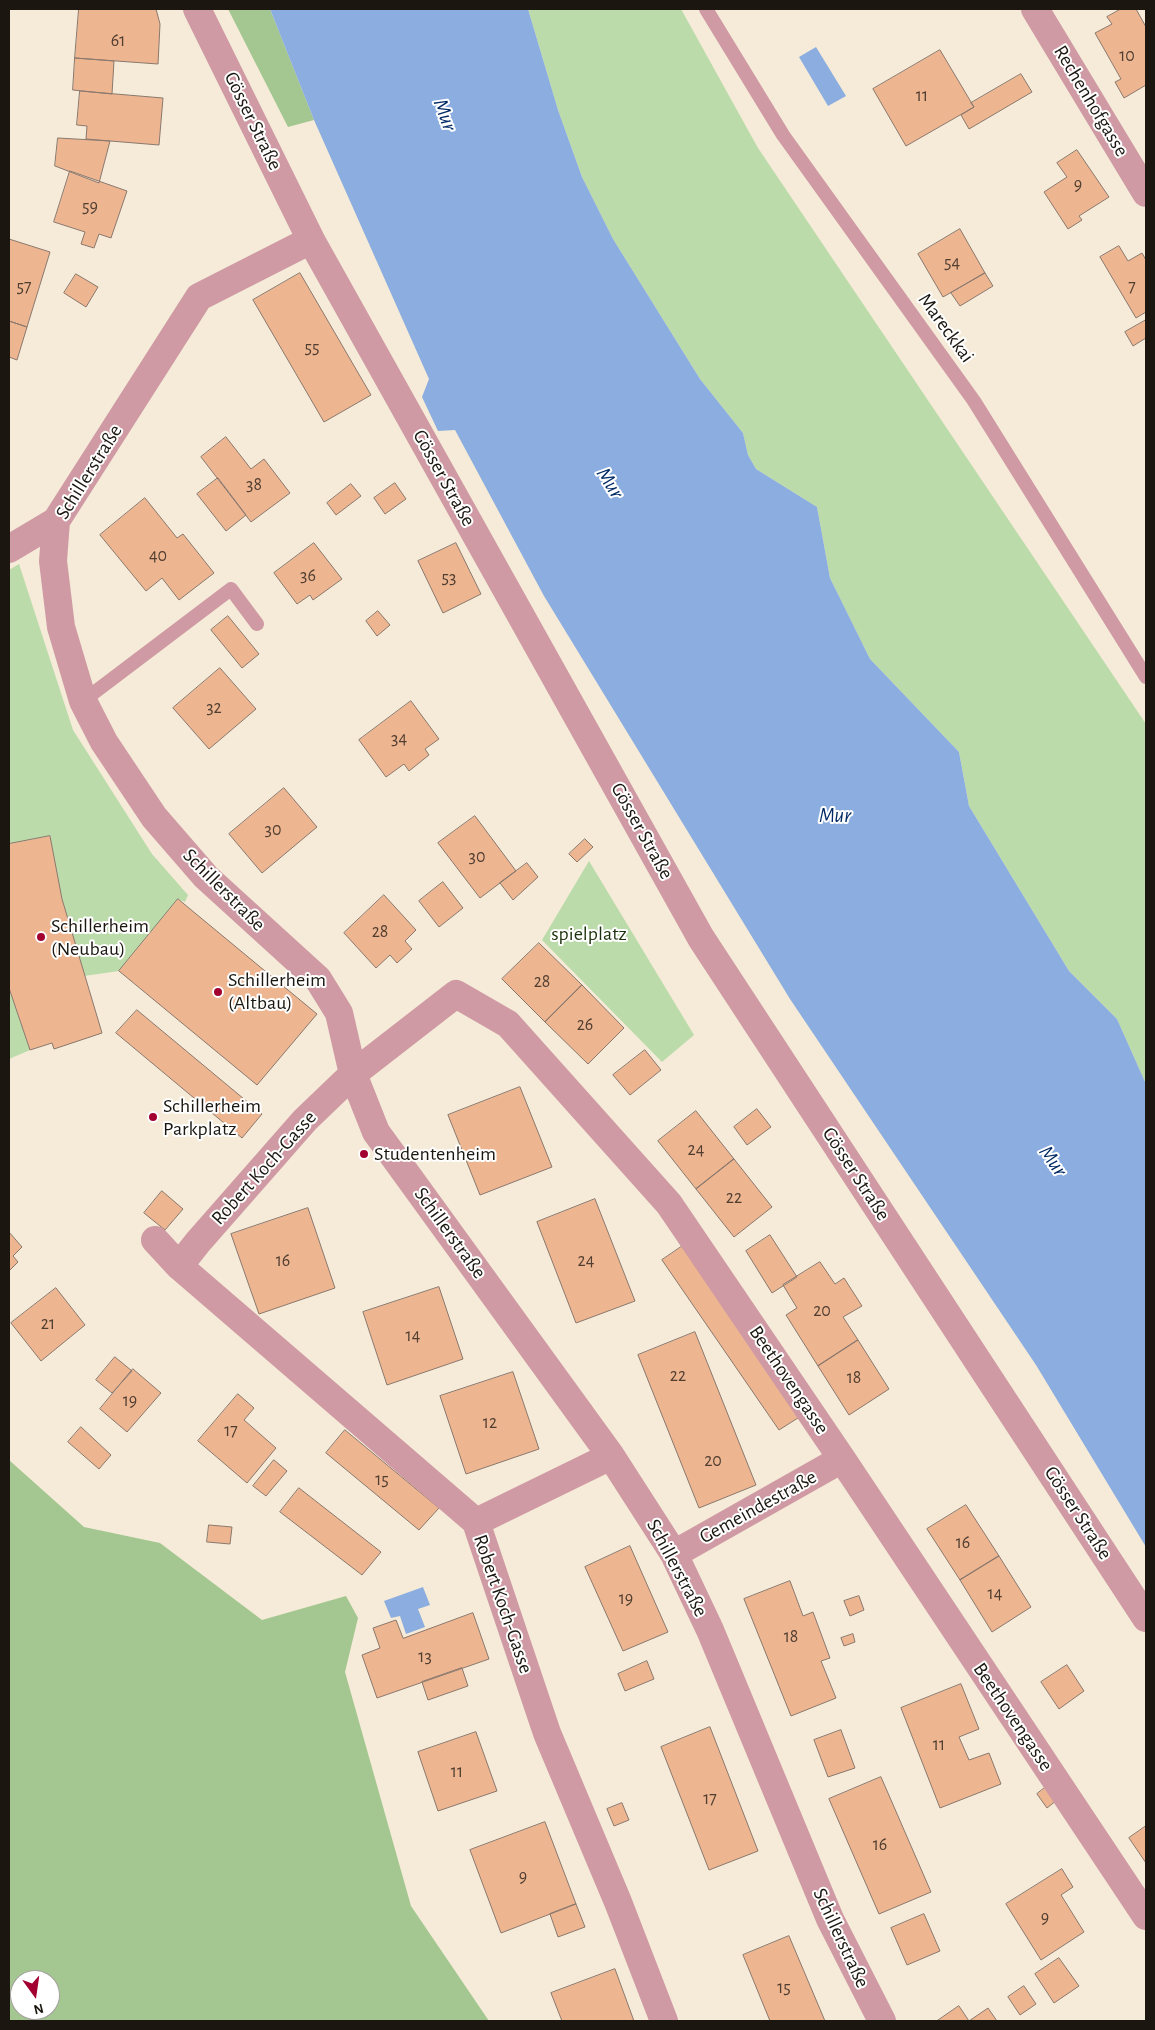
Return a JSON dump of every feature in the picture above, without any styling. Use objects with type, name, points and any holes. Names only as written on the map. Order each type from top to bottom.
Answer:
[{"type":"street","name":"Gösser Straße","points":[[197,9],[311,240],[701,938],[1146,1618]]},
{"type":"street","name":"Rechenhofgasse","points":[[1035,9],[1146,193]]},
{"type":"street","name":"Schillerstraße","points":[[311,240],[199,297],[56,521],[53,561],[61,627],[83,701],[104,742],[154,817],[206,877],[318,979],[339,1012],[353,1074],[376,1132],[611,1456],[674,1554],[710,1630],[830,1919],[882,2021]]},
{"type":"street","points":[[9,549],[56,521]]},
{"type":"street","name":"Beethovengasse","points":[[353,1074],[456,994],[508,1024],[669,1204],[842,1459],[1146,1916]]},
{"type":"street","name":"Robert Koch-Gasse","points":[[180,1266],[198,1242],[305,1120],[353,1074]]},
{"type":"street","name":"Robert Koch-Gasse","points":[[155,1240],[180,1266],[476,1522],[548,1733],[618,1902],[664,2021]]},
{"type":"street","points":[[476,1522],[611,1456]]},
{"type":"street","name":"Gemeindestraße","points":[[674,1554],[842,1459]]},
{"type":"lane","name":"Mareckkai","points":[[706,9],[783,135],[974,401],[1146,677]]},
{"type":"lane","points":[[83,701],[231,589],[257,624]]},
{"type":"green space","points":[[228,9],[270,9],[314,120],[288,127]]},
{"type":"green space","points":[[528,9],[681,9],[758,148],[1146,724],[1146,1084],[1117,1019],[1069,971],[969,806],[959,752],[870,659],[830,578],[817,507],[756,469],[748,455],[743,433],[700,379],[613,239],[582,177],[558,110]]},
{"type":"green space","points":[[19,564],[73,730],[152,854],[188,895],[185,902],[178,899],[119,971],[84,976],[62,899],[50,836],[9,844],[9,570]]},
{"type":"green space","name":"spielplatz","points":[[589,861],[694,1035],[662,1062],[542,940]]},
{"type":"green space","points":[[9,988],[30,1050],[9,1059]]},
{"type":"green space","points":[[9,1460],[84,1527],[160,1543],[262,1620],[346,1596],[358,1618],[345,1672],[411,1906],[489,2021],[9,2021]]},
{"type":"water","name":"Mur","points":[[270,9],[528,9],[558,110],[582,177],[613,239],[700,379],[743,433],[748,455],[756,469],[817,507],[830,578],[870,659],[959,752],[969,806],[1069,971],[1117,1019],[1146,1084],[1146,1547],[1036,1365],[790,999],[544,596],[455,430],[438,431],[422,397],[429,379],[314,120]]},
{"type":"water","points":[[816,47],[846,96],[828,106],[799,57]]},
{"type":"water","points":[[423,1587],[430,1605],[418,1609],[425,1627],[406,1634],[400,1616],[391,1618],[384,1601]]},
{"type":"building","points":[[79,9],[156,9],[160,24],[158,64],[75,58]]},
{"type":"building","points":[[1121,9],[1136,9],[1146,27],[1146,85],[1124,98],[1115,82],[1121,79],[1095,33],[1112,24],[1107,17]]},
{"type":"building","points":[[940,50],[974,107],[906,146],[873,89]]},
{"type":"building","points":[[75,58],[114,61],[112,94],[73,90]]},
{"type":"building","points":[[1021,74],[1032,92],[969,129],[961,115],[974,107],[971,103]]},
{"type":"building","points":[[80,91],[163,98],[159,145],[86,139],[87,126],[77,125]]},
{"type":"building","points":[[58,138],[110,141],[99,183],[55,166]]},
{"type":"building","points":[[1077,150],[1109,197],[1079,216],[1082,220],[1068,229],[1044,192],[1067,177],[1057,163]]},
{"type":"building","points":[[70,171],[127,191],[111,238],[99,234],[94,248],[81,244],[85,232],[54,222]]},
{"type":"building","points":[[960,229],[985,273],[943,297],[918,254]]},
{"type":"building","points":[[9,239],[50,252],[27,327],[9,321]]},
{"type":"building","points":[[1119,246],[1128,261],[1142,253],[1146,260],[1146,312],[1136,318],[1100,257]]},
{"type":"building","points":[[300,273],[371,395],[324,422],[253,300]]},
{"type":"building","points":[[985,273],[993,286],[960,306],[951,293]]},
{"type":"building","points":[[76,274],[98,287],[86,307],[64,293]]},
{"type":"building","points":[[1146,320],[1146,338],[1133,346],[1125,332]]},
{"type":"building","points":[[9,321],[27,327],[17,360],[9,357]]},
{"type":"building","points":[[226,437],[251,469],[264,459],[290,493],[251,522],[201,457]]},
{"type":"building","points":[[218,478],[246,515],[226,531],[197,494]]},
{"type":"building","points":[[395,483],[406,499],[385,514],[374,498]]},
{"type":"building","points":[[351,484],[361,496],[336,515],[327,503]]},
{"type":"building","points":[[145,498],[177,538],[183,534],[214,573],[179,600],[162,578],[146,591],[100,535]]},
{"type":"building","points":[[314,543],[342,579],[313,600],[310,595],[297,604],[274,573]]},
{"type":"building","points":[[456,543],[481,594],[443,613],[418,561]]},
{"type":"building","points":[[378,611],[390,625],[377,636],[366,621]]},
{"type":"building","points":[[228,616],[259,654],[242,668],[211,630]]},
{"type":"building","points":[[220,668],[256,709],[209,749],[173,708]]},
{"type":"building","points":[[411,701],[439,739],[425,749],[429,755],[409,771],[404,764],[386,777],[359,740]]},
{"type":"building","points":[[284,788],[317,827],[262,873],[229,834]]},
{"type":"building","points":[[475,816],[516,871],[480,898],[438,843]]},
{"type":"building","name":"Schillerheim (Neubau)","points":[[50,836],[62,899],[102,1033],[54,1049],[52,1043],[30,1050],[9,988],[9,844]]},
{"type":"building","points":[[585,839],[593,847],[577,862],[569,854]]},
{"type":"building","points":[[527,863],[538,877],[513,900],[500,883]]},
{"type":"building","points":[[443,882],[463,908],[439,927],[419,901]]},
{"type":"building","points":[[384,895],[416,930],[405,941],[412,949],[397,963],[390,955],[376,968],[344,933]]},
{"type":"building","name":"Schillerheim (Altbau)","points":[[178,899],[317,1014],[257,1085],[119,971]]},
{"type":"building","points":[[539,943],[582,985],[545,1022],[502,979]]},
{"type":"building","points":[[582,985],[624,1028],[588,1064],[545,1022]]},
{"type":"building","points":[[137,1010],[262,1114],[242,1138],[116,1033]]},
{"type":"building","points":[[645,1050],[661,1070],[630,1095],[613,1075]]},
{"type":"building","points":[[520,1087],[552,1167],[480,1195],[448,1115]]},
{"type":"building","points":[[757,1109],[771,1127],[747,1145],[734,1127]]},
{"type":"building","points":[[696,1111],[734,1159],[696,1189],[658,1141]]},
{"type":"building","points":[[734,1159],[772,1207],[734,1237],[696,1189]]},
{"type":"building","points":[[162,1191],[183,1209],[165,1230],[144,1213]]},
{"type":"building","points":[[595,1199],[635,1301],[576,1323],[537,1222]]},
{"type":"building","points":[[308,1208],[335,1288],[259,1314],[231,1234]]},
{"type":"building","points":[[9,1232],[22,1247],[13,1256],[18,1262],[9,1271]]},
{"type":"building","points":[[770,1235],[797,1277],[772,1293],[746,1251]]},
{"type":"building","points":[[684,1245],[801,1416],[779,1430],[662,1260]]},
{"type":"building","points":[[820,1262],[835,1284],[844,1278],[862,1306],[843,1317],[858,1340],[818,1366],[786,1315],[797,1308],[783,1285]]},
{"type":"building","points":[[439,1287],[463,1359],[387,1385],[363,1312]]},
{"type":"building","points":[[56,1288],[85,1325],[41,1361],[11,1323]]},
{"type":"building","points":[[695,1332],[756,1485],[699,1508],[638,1355]]},
{"type":"building","points":[[858,1340],[889,1389],[849,1415],[818,1366]]},
{"type":"building","points":[[115,1357],[132,1371],[112,1393],[96,1380]]},
{"type":"building","points":[[133,1369],[161,1393],[127,1432],[100,1409]]},
{"type":"building","points":[[513,1372],[539,1449],[466,1474],[440,1396]]},
{"type":"building","points":[[238,1394],[254,1408],[244,1420],[276,1448],[247,1483],[198,1441]]},
{"type":"building","points":[[81,1427],[111,1455],[99,1469],[68,1442]]},
{"type":"building","points":[[345,1430],[439,1508],[419,1530],[326,1453]]},
{"type":"building","points":[[274,1460],[287,1471],[266,1496],[253,1486]]},
{"type":"building","points":[[299,1488],[381,1552],[362,1575],[280,1512]]},
{"type":"building","points":[[966,1505],[999,1556],[960,1580],[927,1529]]},
{"type":"building","points":[[209,1525],[232,1527],[230,1544],[207,1542]]},
{"type":"building","points":[[630,1546],[668,1632],[623,1651],[585,1567]]},
{"type":"building","points":[[999,1556],[1031,1607],[992,1632],[960,1580]]},
{"type":"building","points":[[790,1581],[803,1616],[813,1612],[830,1658],[821,1661],[836,1698],[791,1716],[744,1599]]},
{"type":"building","points":[[859,1596],[864,1610],[850,1616],[844,1601]]},
{"type":"building","points":[[473,1613],[489,1659],[377,1698],[362,1655],[380,1648],[373,1628],[396,1620],[403,1638]]},
{"type":"building","points":[[853,1634],[855,1642],[844,1646],[841,1638]]},
{"type":"building","points":[[647,1661],[654,1679],[625,1691],[618,1674]]},
{"type":"building","points":[[1067,1665],[1084,1691],[1059,1709],[1041,1682]]},
{"type":"building","points":[[462,1668],[468,1686],[428,1700],[422,1682]]},
{"type":"building","points":[[961,1684],[979,1729],[959,1737],[969,1760],[989,1753],[1001,1784],[940,1808],[901,1708]]},
{"type":"building","points":[[710,1727],[758,1851],[709,1870],[661,1747]]},
{"type":"building","points":[[841,1730],[855,1768],[828,1777],[814,1740]]},
{"type":"building","points":[[476,1732],[497,1791],[438,1811],[418,1752]]},
{"type":"building","points":[[881,1777],[931,1892],[879,1914],[829,1799]]},
{"type":"building","points":[[1047,1786],[1057,1800],[1047,1808],[1037,1794]]},
{"type":"building","points":[[622,1803],[629,1820],[614,1826],[607,1809]]},
{"type":"building","points":[[545,1822],[576,1904],[501,1933],[470,1850]]},
{"type":"building","points":[[1146,1826],[1146,1863],[1129,1838]]},
{"type":"building","points":[[1062,1869],[1073,1887],[1061,1895],[1084,1932],[1041,1960],[1006,1904]]},
{"type":"building","points":[[576,1904],[585,1927],[558,1937],[550,1914]]},
{"type":"building","points":[[924,1914],[940,1951],[907,1965],[891,1928]]},
{"type":"building","points":[[789,1936],[825,2021],[770,2021],[743,1955]]},
{"type":"building","points":[[1059,1958],[1079,1986],[1054,2003],[1035,1974]]},
{"type":"building","points":[[615,1969],[634,2021],[562,2021],[551,1993]]},
{"type":"building","points":[[1024,1986],[1036,2004],[1020,2015],[1008,1997]]},
{"type":"building","points":[[959,2006],[969,2021],[937,2021]]},
{"type":"building","points":[[988,2008],[997,2021],[969,2021]]},
{"type":"place","name":"Schillerheim (Neubau)","points":[[41,937]]},
{"type":"place","name":"Schillerheim (Altbau)","points":[[218,992]]},
{"type":"place","name":"Schillerheim Parkplatz","points":[[153,1117]]},
{"type":"place","name":"Studentenheim","points":[[364,1154]]}]
